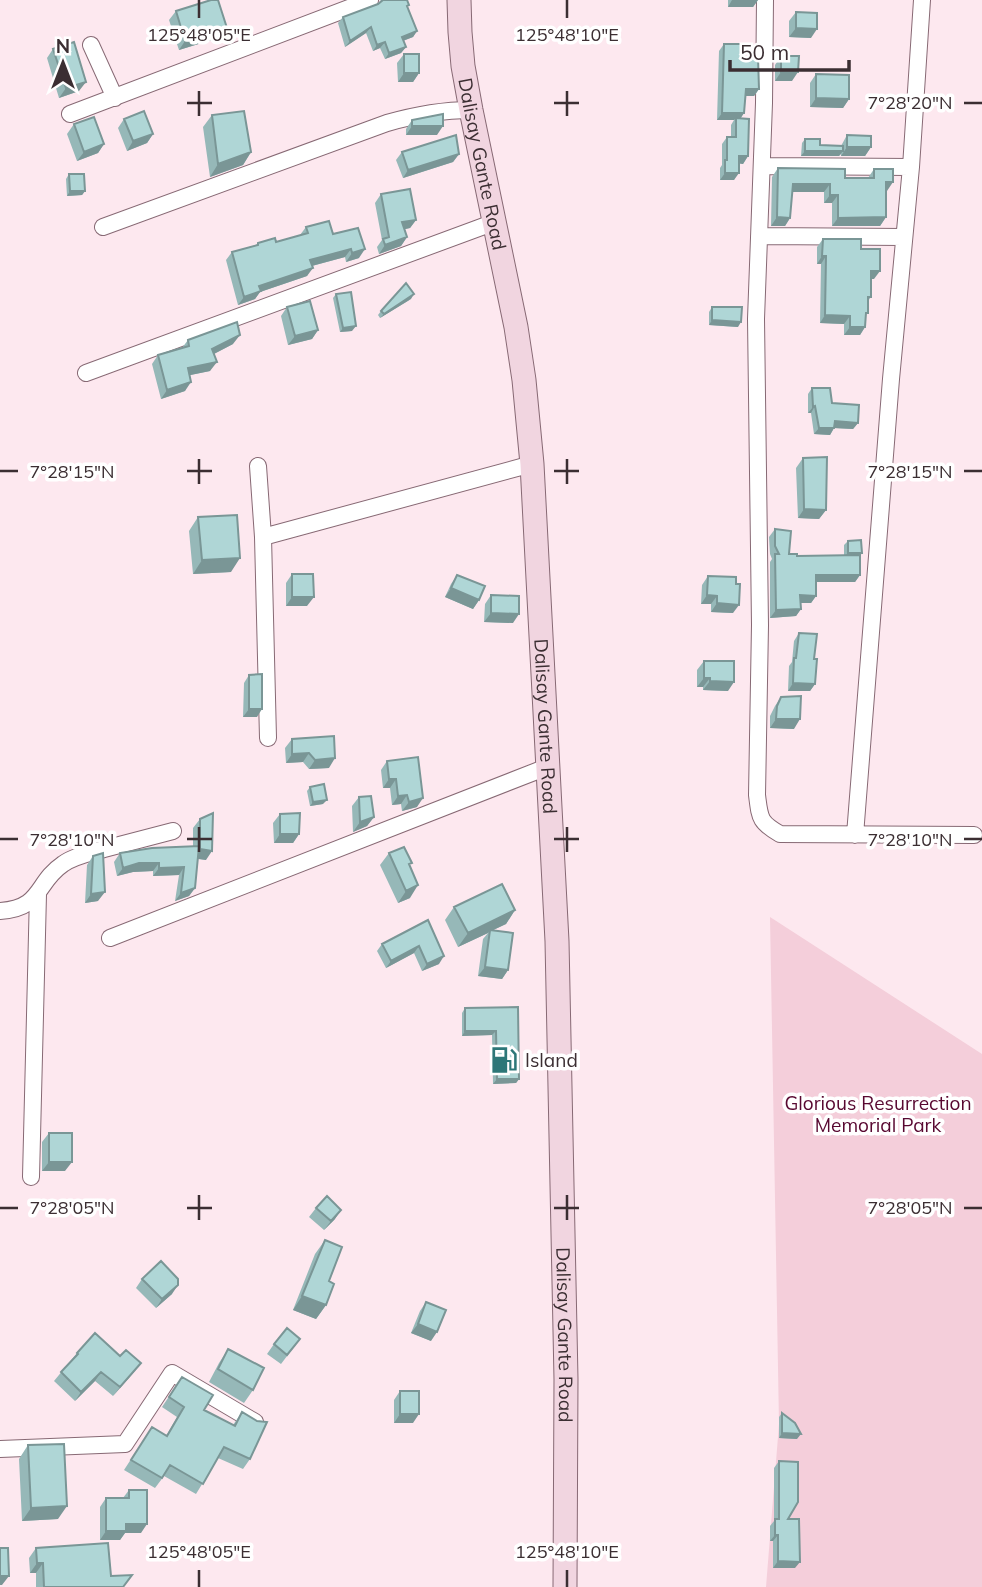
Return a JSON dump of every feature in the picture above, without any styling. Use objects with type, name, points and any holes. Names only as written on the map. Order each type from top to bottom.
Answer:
[{"type":"main road","name":"Dalisay Gante Road","points":[[458,0],[463,66],[516,327],[524,380],[531,464],[557,941],[566,1379],[565,1587]]},
{"type":"street","points":[[71,114],[370,0]]},
{"type":"street","points":[[765,0],[756,318],[760,625],[757,794],[759,813],[765,825],[780,834],[974,835]]},
{"type":"street","points":[[855,835],[911,167],[922,0]]},
{"type":"street","points":[[91,45],[115,97]]},
{"type":"street","points":[[103,227],[387,123],[446,110],[471,110]]},
{"type":"street","points":[[762,166],[911,167]]},
{"type":"street","points":[[86,373],[495,222]]},
{"type":"street","points":[[758,236],[904,237]]},
{"type":"street","points":[[263,537],[531,464]]},
{"type":"street","points":[[258,466],[263,537],[268,738]]},
{"type":"street","points":[[110,938],[547,767]]},
{"type":"street","points":[[0,911],[28,904],[49,876],[64,863],[173,831]]},
{"type":"street","points":[[31,1177],[38,894]]},
{"type":"street","points":[[0,1449],[125,1444],[172,1373],[255,1422]]},
{"type":"green space","name":"Glorious Resurrection Memorial Park","points":[[770,917],[982,1054],[982,1587],[766,1587],[779,1424]]},
{"type":"building","points":[[218,0],[227,28],[185,41],[176,11]]},
{"type":"building","points":[[383,0],[407,0],[417,31],[402,37],[406,47],[389,53],[385,42],[377,45],[371,27],[350,41],[343,17]]},
{"type":"building","points":[[796,12],[817,13],[817,29],[796,28]]},
{"type":"building","points":[[74,42],[86,82],[66,88],[53,49]]},
{"type":"building","points":[[724,44],[742,44],[742,57],[758,57],[759,89],[746,89],[744,113],[722,113]]},
{"type":"building","points":[[404,54],[419,54],[419,73],[404,73]]},
{"type":"building","points":[[781,56],[799,56],[798,72],[781,72]]},
{"type":"building","points":[[816,74],[849,75],[849,99],[816,98]]},
{"type":"building","points":[[144,111],[153,134],[133,141],[124,119]]},
{"type":"building","points":[[244,111],[251,152],[218,164],[212,115]]},
{"type":"building","points":[[443,114],[443,126],[412,126],[412,120]]},
{"type":"building","points":[[94,117],[104,144],[84,152],[74,124]]},
{"type":"building","points":[[736,118],[749,119],[748,156],[739,156],[739,173],[725,173],[727,137],[736,137]]},
{"type":"building","points":[[456,135],[459,154],[408,170],[402,152]]},
{"type":"building","points":[[847,135],[871,136],[871,147],[847,147]]},
{"type":"building","points":[[805,139],[820,139],[820,145],[843,146],[843,151],[805,151]]},
{"type":"building","points":[[778,168],[845,169],[845,178],[874,178],[874,169],[893,169],[893,182],[886,182],[886,217],[838,218],[838,195],[830,195],[830,184],[793,184],[790,218],[777,217]]},
{"type":"building","points":[[69,174],[84,174],[85,191],[70,191]]},
{"type":"building","points":[[410,189],[416,220],[402,222],[407,237],[385,245],[383,239],[389,237],[381,194]]},
{"type":"building","points":[[329,221],[333,234],[358,228],[365,249],[352,253],[351,249],[310,260],[313,268],[259,286],[261,291],[244,297],[232,252],[275,238],[276,242],[308,233],[306,227]]},
{"type":"building","points":[[823,239],[861,239],[861,249],[880,249],[880,271],[871,271],[871,297],[868,297],[865,327],[850,327],[850,316],[825,315],[826,256],[822,256]]},
{"type":"building","points":[[406,283],[414,294],[384,314],[381,311]]},
{"type":"building","points":[[351,292],[356,326],[343,328],[336,294]]},
{"type":"building","points":[[310,301],[318,330],[295,336],[287,307]]},
{"type":"building","points":[[712,307],[742,307],[741,322],[712,320]]},
{"type":"building","points":[[237,322],[240,335],[212,349],[217,362],[188,368],[191,382],[167,390],[158,355],[189,346],[188,340]]},
{"type":"building","points":[[812,388],[830,388],[832,403],[859,405],[858,423],[835,421],[834,428],[819,428],[815,406],[813,407]]},
{"type":"building","points":[[827,457],[826,510],[804,509],[803,458]]},
{"type":"building","points":[[237,515],[240,558],[202,560],[198,517]]},
{"type":"building","points":[[775,529],[791,531],[789,554],[860,555],[860,575],[816,575],[816,596],[800,595],[801,609],[776,610],[775,554],[779,554],[775,546]]},
{"type":"building","points":[[861,540],[862,553],[848,553],[848,541]]},
{"type":"building","points":[[292,574],[313,574],[314,597],[292,597]]},
{"type":"building","points":[[457,575],[485,586],[479,600],[451,588]]},
{"type":"building","points":[[708,576],[736,577],[736,584],[740,584],[739,605],[717,603],[717,596],[707,595]]},
{"type":"building","points":[[491,595],[519,596],[519,614],[491,613]]},
{"type":"building","points":[[799,633],[817,634],[815,684],[793,683]]},
{"type":"building","points":[[704,661],[734,661],[734,682],[710,681],[710,678],[704,678]]},
{"type":"building","points":[[262,674],[262,709],[249,709],[249,675]]},
{"type":"building","points":[[801,696],[800,719],[776,719],[781,697]]},
{"type":"building","points":[[334,736],[335,758],[315,760],[309,753],[292,754],[292,739]]},
{"type":"building","points":[[418,757],[423,798],[409,802],[407,795],[398,796],[396,779],[389,779],[387,761]]},
{"type":"building","points":[[324,784],[327,800],[313,802],[310,787]]},
{"type":"building","points":[[371,796],[374,817],[360,822],[359,797]]},
{"type":"building","points":[[213,813],[212,851],[200,849],[200,819]]},
{"type":"building","points":[[300,813],[299,834],[280,834],[280,814]]},
{"type":"building","points":[[199,846],[195,888],[181,893],[184,867],[159,868],[159,863],[139,863],[123,868],[120,853],[152,848]]},
{"type":"building","points":[[404,847],[418,885],[406,891],[389,853]]},
{"type":"building","points":[[103,853],[105,892],[91,894],[93,856]]},
{"type":"building","points":[[502,884],[515,910],[468,933],[454,907]]},
{"type":"building","points":[[428,920],[444,956],[427,964],[419,946],[391,961],[382,944]]},
{"type":"building","points":[[490,930],[513,933],[508,970],[485,967]]},
{"type":"building","name":"Island","points":[[518,1007],[519,1079],[497,1079],[496,1031],[465,1031],[465,1008]]},
{"type":"building","points":[[49,1133],[72,1133],[72,1162],[49,1162]]},
{"type":"building","points":[[327,1196],[341,1210],[331,1221],[316,1208]]},
{"type":"building","points":[[325,1240],[342,1247],[329,1281],[334,1284],[326,1305],[302,1296]]},
{"type":"building","points":[[161,1261],[178,1279],[178,1285],[162,1299],[142,1279]]},
{"type":"building","points":[[426,1302],[446,1310],[437,1332],[418,1324]]},
{"type":"building","points":[[287,1328],[300,1339],[287,1355],[274,1344]]},
{"type":"building","points":[[95,1333],[120,1356],[126,1350],[141,1363],[120,1387],[101,1372],[81,1392],[61,1372]]},
{"type":"building","points":[[228,1349],[264,1368],[253,1390],[218,1369]]},
{"type":"building","points":[[182,1377],[213,1395],[204,1410],[235,1426],[242,1412],[257,1421],[267,1422],[250,1459],[224,1447],[203,1484],[170,1465],[162,1478],[131,1460],[152,1427],[167,1436],[184,1407],[169,1397]]},
{"type":"building","points":[[400,1391],[419,1391],[419,1414],[400,1414]]},
{"type":"building","points":[[782,1413],[795,1423],[801,1434],[782,1433]]},
{"type":"building","points":[[64,1444],[67,1506],[31,1508],[28,1445]]},
{"type":"building","points":[[779,1461],[798,1462],[798,1502],[788,1519],[799,1519],[800,1562],[778,1561],[775,1519],[779,1519]]},
{"type":"building","points":[[129,1490],[147,1490],[147,1524],[126,1524],[126,1531],[106,1531],[106,1498],[129,1498]]},
{"type":"building","points":[[108,1543],[111,1576],[132,1575],[123,1587],[44,1587],[43,1563],[37,1563],[36,1548]]},
{"type":"building","points":[[0,1548],[8,1548],[9,1576],[0,1576]]},
{"type":"place","name":"Island","points":[[504,1060]]}]
